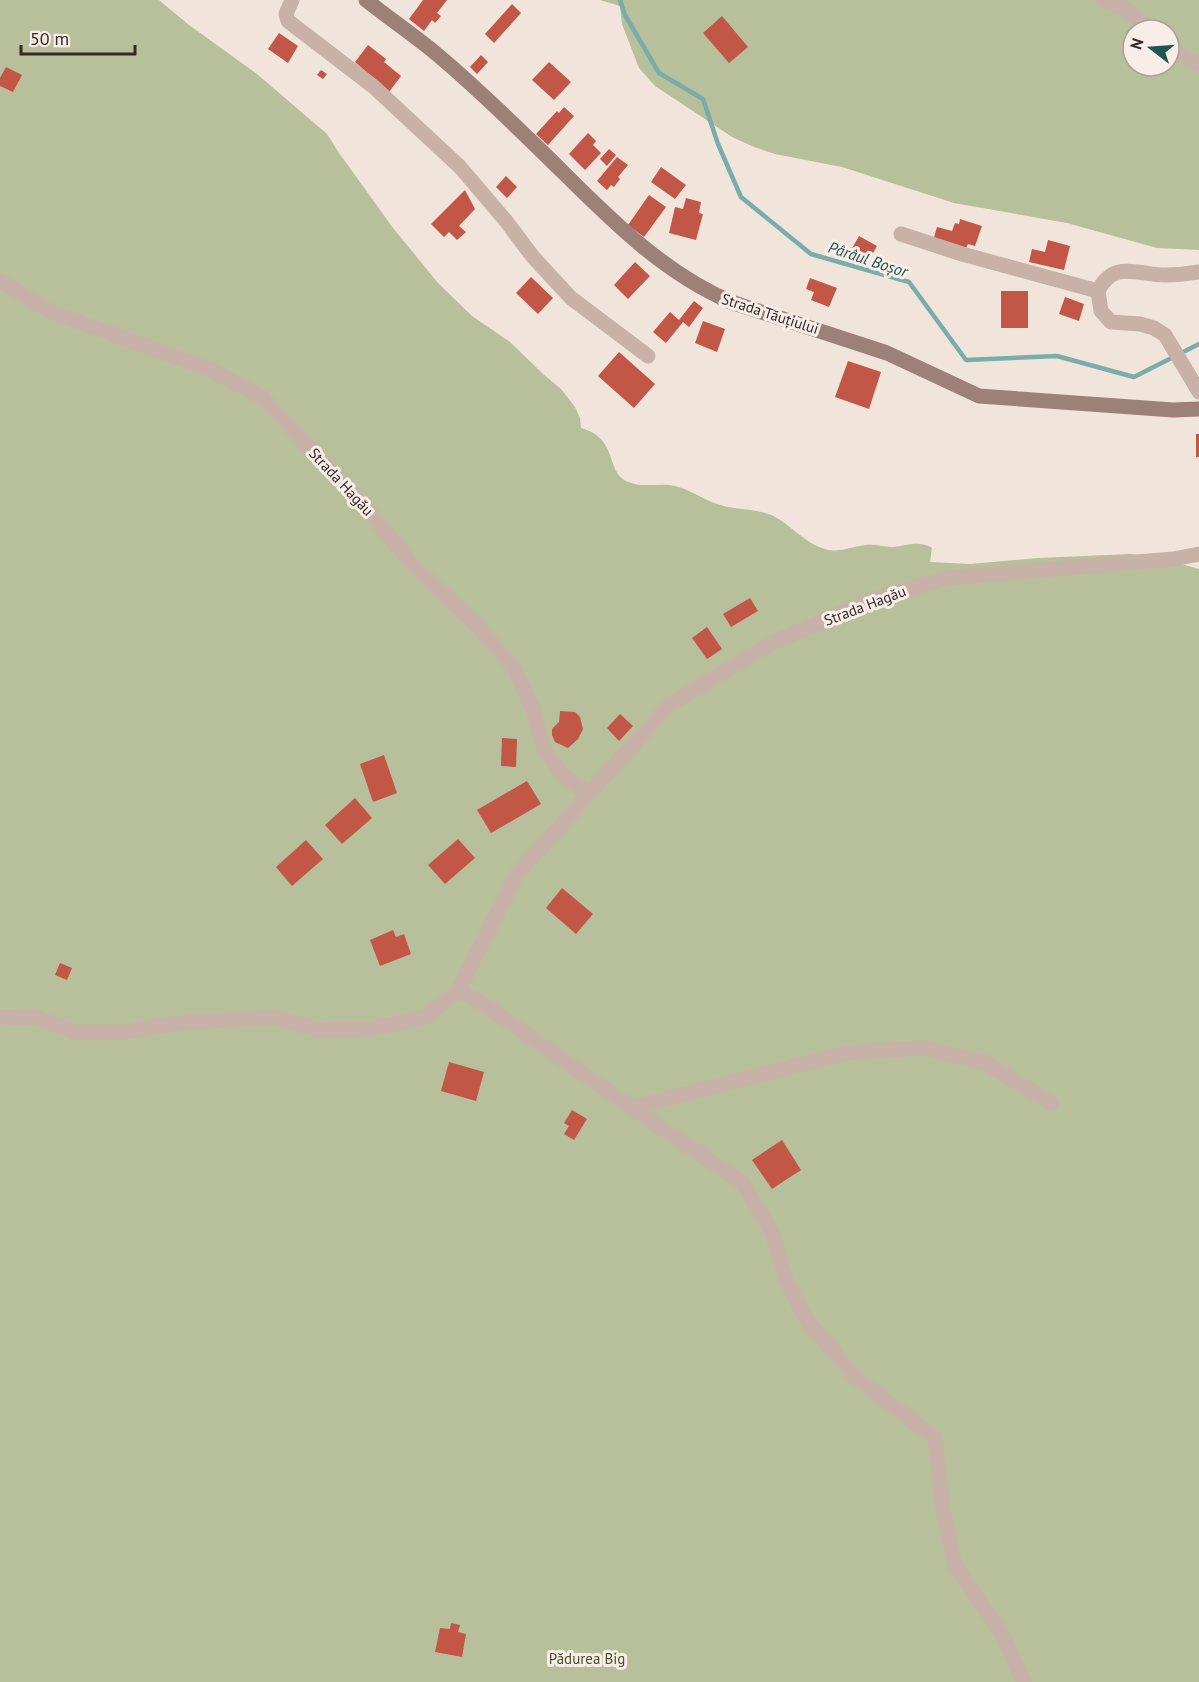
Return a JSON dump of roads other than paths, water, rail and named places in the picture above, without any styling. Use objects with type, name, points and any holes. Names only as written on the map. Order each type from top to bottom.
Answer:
[{"type":"street","points":[[292,0],[286,14],[288,21],[374,87],[460,167],[533,257],[571,298],[648,356]]},
{"type":"street","name":"Strada Tăuțiului","points":[[366,0],[430,48],[529,139],[622,230],[677,274],[708,292],[731,302],[887,353],[979,396],[1173,410],[1199,409]]},
{"type":"street","points":[[1103,0],[1123,8],[1137,18]]},
{"type":"street","points":[[1181,54],[1199,64]]},
{"type":"street","points":[[901,234],[962,254],[1098,291]]},
{"type":"street","points":[[1199,272],[1164,275],[1122,271],[1110,275],[1098,291],[1098,301],[1105,317],[1111,322],[1140,324],[1154,328],[1165,335],[1199,392]]},
{"type":"street","name":"Strada Hagău","points":[[0,281],[51,312],[209,369],[262,397],[362,503],[413,565],[477,626],[514,668],[533,710],[544,750],[565,777],[588,793]]},
{"type":"street","name":"Strada Hagău","points":[[458,991],[517,874],[588,793],[669,705],[772,643],[875,599],[947,578],[1173,559],[1199,554]]},
{"type":"street","points":[[0,1017],[38,1018],[74,1032],[125,1032],[187,1022],[277,1018],[318,1030],[370,1029],[426,1017],[458,991],[478,1001],[742,1182],[772,1232],[786,1280],[808,1322],[857,1379],[935,1438],[943,1509],[955,1566],[1001,1632],[1024,1682]]},
{"type":"street","points":[[632,1108],[846,1053],[922,1048],[984,1062],[1051,1103]]},
{"type":"waterway","name":"Pârâul Boșor","points":[[620,0],[625,15],[659,73],[703,99],[718,144],[741,197],[811,254],[909,282],[966,360],[1057,356],[1134,377],[1199,344]]},
{"type":"park label","name":"Pădurea Big","points":[[587,1659]]}]
